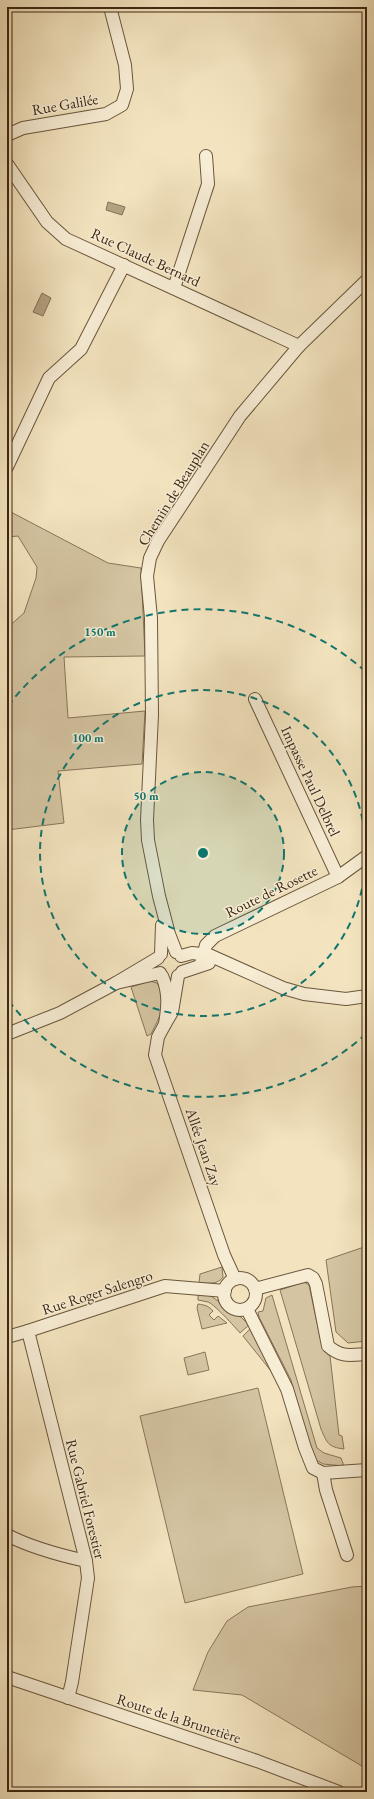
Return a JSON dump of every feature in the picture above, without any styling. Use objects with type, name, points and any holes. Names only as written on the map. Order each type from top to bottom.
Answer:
[{"type":"street","name":"Rue Galilée","points":[[7,135],[22,128],[106,114],[122,105],[127,89],[125,65],[110,7]]},
{"type":"street","points":[[174,288],[208,184],[206,156]]},
{"type":"street","name":"Rue Claude Bernard","points":[[7,164],[47,222],[66,239],[298,346]]},
{"type":"street","points":[[7,468],[49,378],[81,349],[124,265]]},
{"type":"street","name":"Chemin de Beauplan","points":[[179,954],[169,934],[159,896],[148,840],[147,820],[152,715],[151,618],[147,576],[150,558],[158,541],[240,416],[298,346],[367,280]]},
{"type":"street","name":"Impasse Paul Delbrel","points":[[255,699],[338,877]]},
{"type":"street","name":"Route de Rosette","points":[[202,959],[206,945],[215,936],[338,877],[367,856]]},
{"type":"street","name":"Chemin de Beauplan","points":[[159,896],[163,930],[160,956]]},
{"type":"street","points":[[7,1034],[60,1013],[116,983],[169,951],[179,954],[192,953],[202,959]]},
{"type":"street","points":[[179,954],[184,962],[184,969],[180,974]]},
{"type":"street","points":[[160,956],[156,964],[161,975],[168,979],[180,974],[210,955],[222,962],[283,988],[304,994],[346,999],[367,996]]},
{"type":"street","name":"Allée Jean Zay","points":[[180,974],[172,1012],[158,1037],[155,1055],[224,1254],[235,1279]]},
{"type":"street","points":[[116,983],[161,975]]},
{"type":"street","name":"Allée Jean Zay","points":[[161,975],[166,984],[168,1002],[165,1024]]},
{"type":"street","points":[[255,1289],[308,1274],[313,1278],[316,1284],[328,1346],[336,1353],[344,1356],[367,1354]]},
{"type":"street","points":[[235,1279],[250,1281],[255,1289],[256,1295],[254,1302],[247,1309],[235,1309],[228,1305],[225,1298],[225,1290],[228,1284],[235,1279]]},
{"type":"street","name":"Rue Roger Salengro","points":[[28,1331],[165,1286],[225,1290]]},
{"type":"street","points":[[247,1309],[287,1389],[305,1448],[313,1468],[323,1473],[367,1470]]},
{"type":"street","points":[[7,1337],[28,1331]]},
{"type":"street","name":"Rue Gabriel Forestier","points":[[28,1331],[86,1561],[88,1578],[72,1682],[68,1698]]},
{"type":"street","points":[[323,1473],[326,1490],[347,1555]]},
{"type":"street","points":[[7,1535],[20,1542],[60,1555],[86,1561]]},
{"type":"street","name":"Route de la Brunetière","points":[[7,1677],[257,1761],[339,1792]]},
{"type":"shaded area","points":[[108,202],[125,207],[122,215],[106,210]]},
{"type":"shaded area","points":[[42,293],[51,298],[43,316],[33,312]]},
{"type":"shaded area","points":[[7,510],[108,563],[141,568],[145,656],[64,657],[68,718],[145,711],[142,764],[58,771],[64,823],[7,830],[7,628],[24,613],[36,578],[37,567],[18,536],[7,537]]},
{"type":"shaded area","points":[[150,981],[157,983],[161,990],[163,1003],[160,1015],[151,1034],[147,1036],[131,987]]},
{"type":"shaded area","points":[[367,1246],[367,1341],[348,1343],[336,1332],[326,1260]]},
{"type":"shaded area","points":[[222,1267],[223,1277],[221,1280],[212,1283],[199,1283],[200,1274]]},
{"type":"shaded area","points":[[304,1282],[309,1285],[324,1351],[330,1356],[339,1435],[342,1436],[344,1449],[334,1447],[329,1444],[321,1429],[280,1290]]},
{"type":"shaded area","points":[[198,1293],[211,1296],[228,1312],[241,1317],[249,1325],[240,1333],[215,1307],[207,1302],[198,1300]]},
{"type":"shaded area","points":[[272,1295],[317,1448],[324,1453],[341,1458],[344,1466],[323,1464],[316,1460],[310,1450],[291,1380],[259,1317],[258,1312],[263,1311],[266,1298]]},
{"type":"shaded area","points":[[198,1304],[207,1306],[213,1311],[209,1315],[214,1320],[218,1316],[227,1323],[202,1329],[197,1308]]},
{"type":"shaded area","points":[[250,1329],[275,1376],[243,1336]]},
{"type":"shaded area","points":[[205,1352],[209,1370],[188,1375],[184,1358]]},
{"type":"shaded area","points":[[258,1388],[303,1574],[185,1603],[140,1416]]},
{"type":"shaded area","points":[[367,1586],[367,1769],[242,1695],[193,1690],[208,1652],[227,1621],[248,1607],[352,1587]]}]
